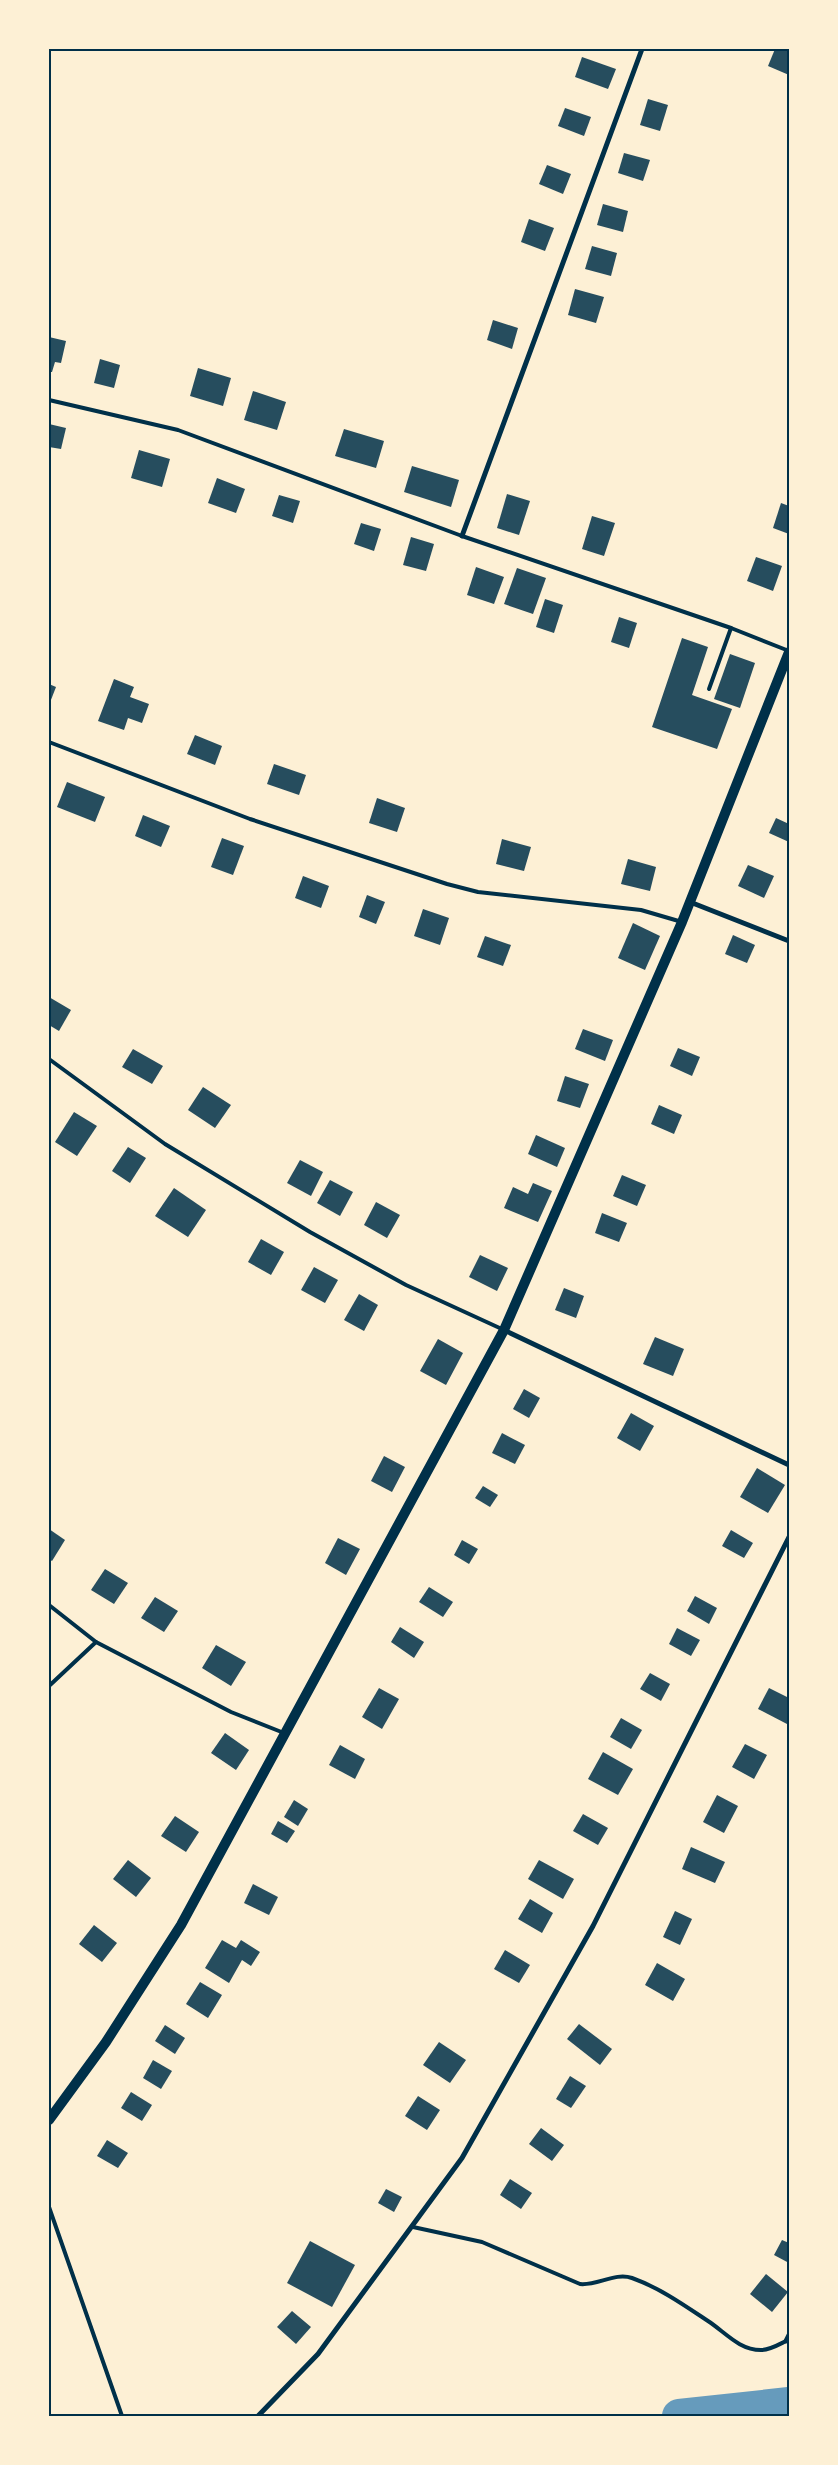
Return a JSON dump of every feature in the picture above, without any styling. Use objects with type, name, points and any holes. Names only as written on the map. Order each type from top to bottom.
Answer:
[{"type":"main road","points":[[49,2120],[106,2042],[181,1925],[504,1330],[682,922],[789,651]]},
{"type":"street","points":[[462,536],[642,49]]},
{"type":"street","points":[[690,902],[789,941]]},
{"type":"street","points":[[504,1330],[789,1465]]},
{"type":"street","points":[[258,2416],[318,2354],[462,2158],[593,1926],[789,1536]]},
{"type":"street","points":[[786,2341],[789,2336]]},
{"type":"lane","points":[[49,400],[178,430],[462,536],[731,628],[789,651]]},
{"type":"lane","points":[[709,689],[731,628]]},
{"type":"lane","points":[[49,742],[250,818],[447,884],[478,892],[641,910],[682,922]]},
{"type":"lane","points":[[49,1060],[165,1144],[310,1232],[406,1285],[504,1330]]},
{"type":"lane","points":[[49,1605],[96,1642],[231,1712],[286,1734]]},
{"type":"lane","points":[[49,1686],[96,1642]]},
{"type":"lane","points":[[49,2207],[122,2416]]},
{"type":"lane","points":[[413,2227],[482,2242],[580,2284],[591,2285],[611,2278],[630,2277],[664,2293],[711,2323],[740,2346],[760,2350],[773,2348],[786,2341]]},
{"type":"building","points":[[775,49],[789,49],[789,75],[768,66]]},
{"type":"building","points":[[582,57],[616,69],[608,89],[575,77]]},
{"type":"building","points":[[648,99],[668,105],[660,131],[640,125]]},
{"type":"building","points":[[565,108],[591,117],[584,136],[558,126]]},
{"type":"building","points":[[624,153],[650,160],[643,181],[618,173]]},
{"type":"building","points":[[547,165],[571,174],[563,194],[539,184]]},
{"type":"building","points":[[603,204],[628,211],[623,232],[597,225]]},
{"type":"building","points":[[529,219],[554,228],[545,251],[521,242]]},
{"type":"building","points":[[592,246],[617,253],[611,276],[585,269]]},
{"type":"building","points":[[575,289],[604,297],[596,323],[568,315]]},
{"type":"building","points":[[493,320],[518,328],[512,349],[487,340]]},
{"type":"building","points":[[49,337],[66,341],[61,363],[55,362],[52,372],[49,372]]},
{"type":"building","points":[[100,359],[120,365],[114,388],[94,383]]},
{"type":"building","points":[[198,368],[231,378],[223,406],[190,396]]},
{"type":"building","points":[[253,391],[286,402],[277,430],[244,420]]},
{"type":"building","points":[[49,424],[66,428],[61,449],[49,447]]},
{"type":"building","points":[[344,429],[384,441],[376,468],[335,456]]},
{"type":"building","points":[[139,450],[170,459],[162,487],[131,478]]},
{"type":"building","points":[[412,466],[459,480],[451,507],[404,492]]},
{"type":"building","points":[[217,478],[245,489],[236,513],[208,503]]},
{"type":"building","points":[[507,494],[530,501],[519,535],[497,528]]},
{"type":"building","points":[[279,495],[300,501],[293,523],[272,516]]},
{"type":"building","points":[[781,503],[789,506],[789,534],[773,528]]},
{"type":"building","points":[[592,516],[615,523],[604,556],[582,549]]},
{"type":"building","points":[[361,523],[381,529],[374,551],[354,544]]},
{"type":"building","points":[[411,537],[434,544],[426,571],[403,565]]},
{"type":"building","points":[[756,557],[782,566],[773,591],[747,581]]},
{"type":"building","points":[[476,567],[504,577],[494,604],[467,595]]},
{"type":"building","points":[[517,568],[546,578],[533,614],[504,604]]},
{"type":"building","points":[[545,599],[563,605],[554,633],[536,627]]},
{"type":"building","points":[[619,617],[637,623],[629,648],[611,642]]},
{"type":"building","points":[[682,638],[708,647],[692,695],[732,709],[717,749],[652,727]]},
{"type":"building","points":[[730,654],[755,663],[740,708],[714,699]]},
{"type":"building","points":[[114,679],[134,687],[130,697],[149,704],[142,723],[128,718],[124,730],[98,721]]},
{"type":"building","points":[[49,684],[56,687],[49,705]]},
{"type":"building","points":[[195,735],[222,746],[215,765],[187,754]]},
{"type":"building","points":[[274,764],[306,775],[299,795],[267,784]]},
{"type":"building","points":[[67,782],[105,797],[95,822],[57,807]]},
{"type":"building","points":[[377,798],[405,808],[397,832],[369,823]]},
{"type":"building","points":[[143,815],[170,826],[161,847],[135,836]]},
{"type":"building","points":[[776,818],[789,824],[789,842],[769,833]]},
{"type":"building","points":[[222,838],[244,846],[233,875],[211,867]]},
{"type":"building","points":[[502,839],[531,847],[524,871],[496,864]]},
{"type":"building","points":[[628,859],[656,867],[650,891],[621,884]]},
{"type":"building","points":[[748,865],[774,876],[764,898],[738,886]]},
{"type":"building","points":[[303,876],[329,886],[321,908],[295,898]]},
{"type":"building","points":[[367,895],[385,902],[376,924],[359,917]]},
{"type":"building","points":[[423,909],[449,918],[440,945],[414,936]]},
{"type":"building","points":[[633,923],[660,936],[645,970],[618,958]]},
{"type":"building","points":[[733,935],[755,945],[747,963],[725,954]]},
{"type":"building","points":[[485,936],[511,945],[503,966],[477,957]]},
{"type":"building","points":[[49,997],[71,1010],[59,1031],[49,1025]]},
{"type":"building","points":[[583,1029],[613,1040],[605,1061],[575,1049]]},
{"type":"building","points":[[678,1048],[700,1057],[692,1076],[670,1066]]},
{"type":"building","points":[[133,1049],[163,1066],[152,1084],[122,1067]]},
{"type":"building","points":[[565,1076],[589,1084],[580,1108],[557,1101]]},
{"type":"building","points":[[203,1087],[231,1105],[215,1128],[188,1110]]},
{"type":"building","points":[[659,1105],[682,1115],[674,1134],[651,1124]]},
{"type":"building","points":[[74,1112],[97,1126],[77,1156],[55,1142]]},
{"type":"building","points":[[536,1135],[565,1148],[557,1167],[528,1154]]},
{"type":"building","points":[[128,1147],[146,1158],[130,1183],[112,1171]]},
{"type":"building","points":[[300,1160],[323,1172],[311,1196],[287,1183]]},
{"type":"building","points":[[622,1175],[646,1185],[637,1206],[613,1196]]},
{"type":"building","points":[[330,1180],[353,1192],[340,1216],[317,1203]]},
{"type":"building","points":[[533,1183],[552,1191],[538,1222],[504,1208],[513,1187],[528,1194]]},
{"type":"building","points":[[174,1188],[206,1210],[188,1237],[155,1216]]},
{"type":"building","points":[[376,1202],[400,1215],[387,1238],[364,1225]]},
{"type":"building","points":[[602,1213],[627,1223],[619,1242],[595,1233]]},
{"type":"building","points":[[261,1239],[284,1252],[271,1275],[248,1262]]},
{"type":"building","points":[[480,1255],[508,1268],[497,1291],[469,1277]]},
{"type":"building","points":[[314,1267],[338,1280],[325,1303],[301,1290]]},
{"type":"building","points":[[564,1288],[584,1296],[576,1318],[555,1310]]},
{"type":"building","points":[[359,1294],[378,1305],[364,1331],[344,1320]]},
{"type":"building","points":[[655,1337],[684,1349],[673,1376],[643,1364]]},
{"type":"building","points":[[438,1339],[463,1353],[446,1385],[420,1371]]},
{"type":"building","points":[[524,1389],[540,1398],[529,1418],[513,1409]]},
{"type":"building","points":[[631,1413],[654,1426],[640,1451],[617,1438]]},
{"type":"building","points":[[502,1433],[525,1445],[515,1464],[492,1453]]},
{"type":"building","points":[[384,1456],[405,1467],[392,1492],[371,1481]]},
{"type":"building","points":[[757,1468],[785,1485],[768,1513],[740,1497]]},
{"type":"building","points":[[483,1486],[498,1495],[490,1507],[475,1498]]},
{"type":"building","points":[[49,1529],[65,1540],[52,1561],[49,1559]]},
{"type":"building","points":[[731,1530],[753,1543],[744,1558],[722,1546]]},
{"type":"building","points":[[338,1538],[360,1549],[346,1575],[325,1563]]},
{"type":"building","points":[[462,1540],[478,1549],[469,1564],[454,1555]]},
{"type":"building","points":[[105,1569],[128,1583],[114,1604],[91,1590]]},
{"type":"building","points":[[429,1587],[453,1602],[443,1617],[419,1602]]},
{"type":"building","points":[[695,1596],[717,1608],[709,1624],[687,1611]]},
{"type":"building","points":[[155,1597],[178,1611],[164,1632],[141,1618]]},
{"type":"building","points":[[400,1627],[424,1642],[414,1658],[391,1642]]},
{"type":"building","points":[[677,1628],[700,1640],[691,1656],[669,1644]]},
{"type":"building","points":[[216,1645],[246,1662],[231,1686],[202,1668]]},
{"type":"building","points":[[650,1673],[670,1684],[661,1701],[640,1689]]},
{"type":"building","points":[[379,1688],[399,1699],[382,1729],[362,1717]]},
{"type":"building","points":[[769,1688],[789,1698],[787,1724],[758,1709]]},
{"type":"building","points":[[621,1718],[642,1730],[631,1749],[610,1737]]},
{"type":"building","points":[[225,1733],[249,1750],[236,1770],[211,1753]]},
{"type":"building","points":[[745,1744],[767,1755],[754,1779],[732,1767]]},
{"type":"building","points":[[340,1745],[365,1759],[355,1779],[329,1765]]},
{"type":"building","points":[[603,1752],[633,1769],[618,1795],[588,1779]]},
{"type":"building","points":[[717,1795],[738,1806],[724,1833],[703,1822]]},
{"type":"building","points":[[294,1800],[308,1809],[298,1826],[284,1817]]},
{"type":"building","points":[[583,1814],[608,1828],[598,1845],[573,1831]]},
{"type":"building","points":[[175,1816],[199,1832],[186,1852],[161,1836]]},
{"type":"building","points":[[278,1821],[295,1831],[287,1843],[271,1834]]},
{"type":"building","points":[[691,1847],[725,1862],[715,1883],[682,1869]]},
{"type":"building","points":[[128,1860],[151,1878],[136,1897],[113,1879]]},
{"type":"building","points":[[539,1860],[574,1879],[563,1899],[528,1879]]},
{"type":"building","points":[[253,1884],[278,1897],[269,1915],[244,1903]]},
{"type":"building","points":[[530,1899],[553,1913],[542,1933],[518,1919]]},
{"type":"building","points":[[675,1911],[692,1919],[680,1945],[663,1937]]},
{"type":"building","points":[[94,1925],[117,1943],[102,1962],[79,1944]]},
{"type":"building","points":[[222,1940],[236,1948],[241,1940],[260,1952],[251,1966],[242,1960],[229,1983],[205,1968]]},
{"type":"building","points":[[505,1950],[530,1965],[519,1983],[494,1969]]},
{"type":"building","points":[[657,1963],[685,1979],[673,2001],[645,1985]]},
{"type":"building","points":[[200,1982],[222,1995],[208,2018],[186,2004]]},
{"type":"building","points":[[579,2024],[612,2049],[600,2065],[567,2039]]},
{"type":"building","points":[[165,2025],[185,2038],[175,2054],[155,2041]]},
{"type":"building","points":[[439,2042],[466,2060],[450,2083],[423,2065]]},
{"type":"building","points":[[153,2060],[172,2071],[161,2089],[143,2078]]},
{"type":"building","points":[[570,2076],[586,2086],[571,2108],[556,2099]]},
{"type":"building","points":[[131,2092],[152,2105],[142,2121],[121,2108]]},
{"type":"building","points":[[418,2096],[440,2110],[427,2130],[405,2116]]},
{"type":"building","points":[[541,2128],[564,2145],[552,2161],[529,2144]]},
{"type":"building","points":[[107,2140],[128,2153],[118,2168],[97,2156]]},
{"type":"building","points":[[510,2179],[532,2193],[521,2209],[500,2195]]},
{"type":"building","points":[[386,2189],[402,2197],[394,2212],[378,2203]]},
{"type":"building","points":[[782,2240],[789,2243],[789,2263],[774,2255]]},
{"type":"building","points":[[310,2241],[355,2265],[332,2307],[287,2283]]},
{"type":"building","points":[[766,2274],[788,2292],[772,2312],[750,2294]]},
{"type":"building","points":[[292,2311],[311,2327],[296,2344],[277,2327]]},
{"type":"waterway","points":[[679,2416],[789,2404]]}]
